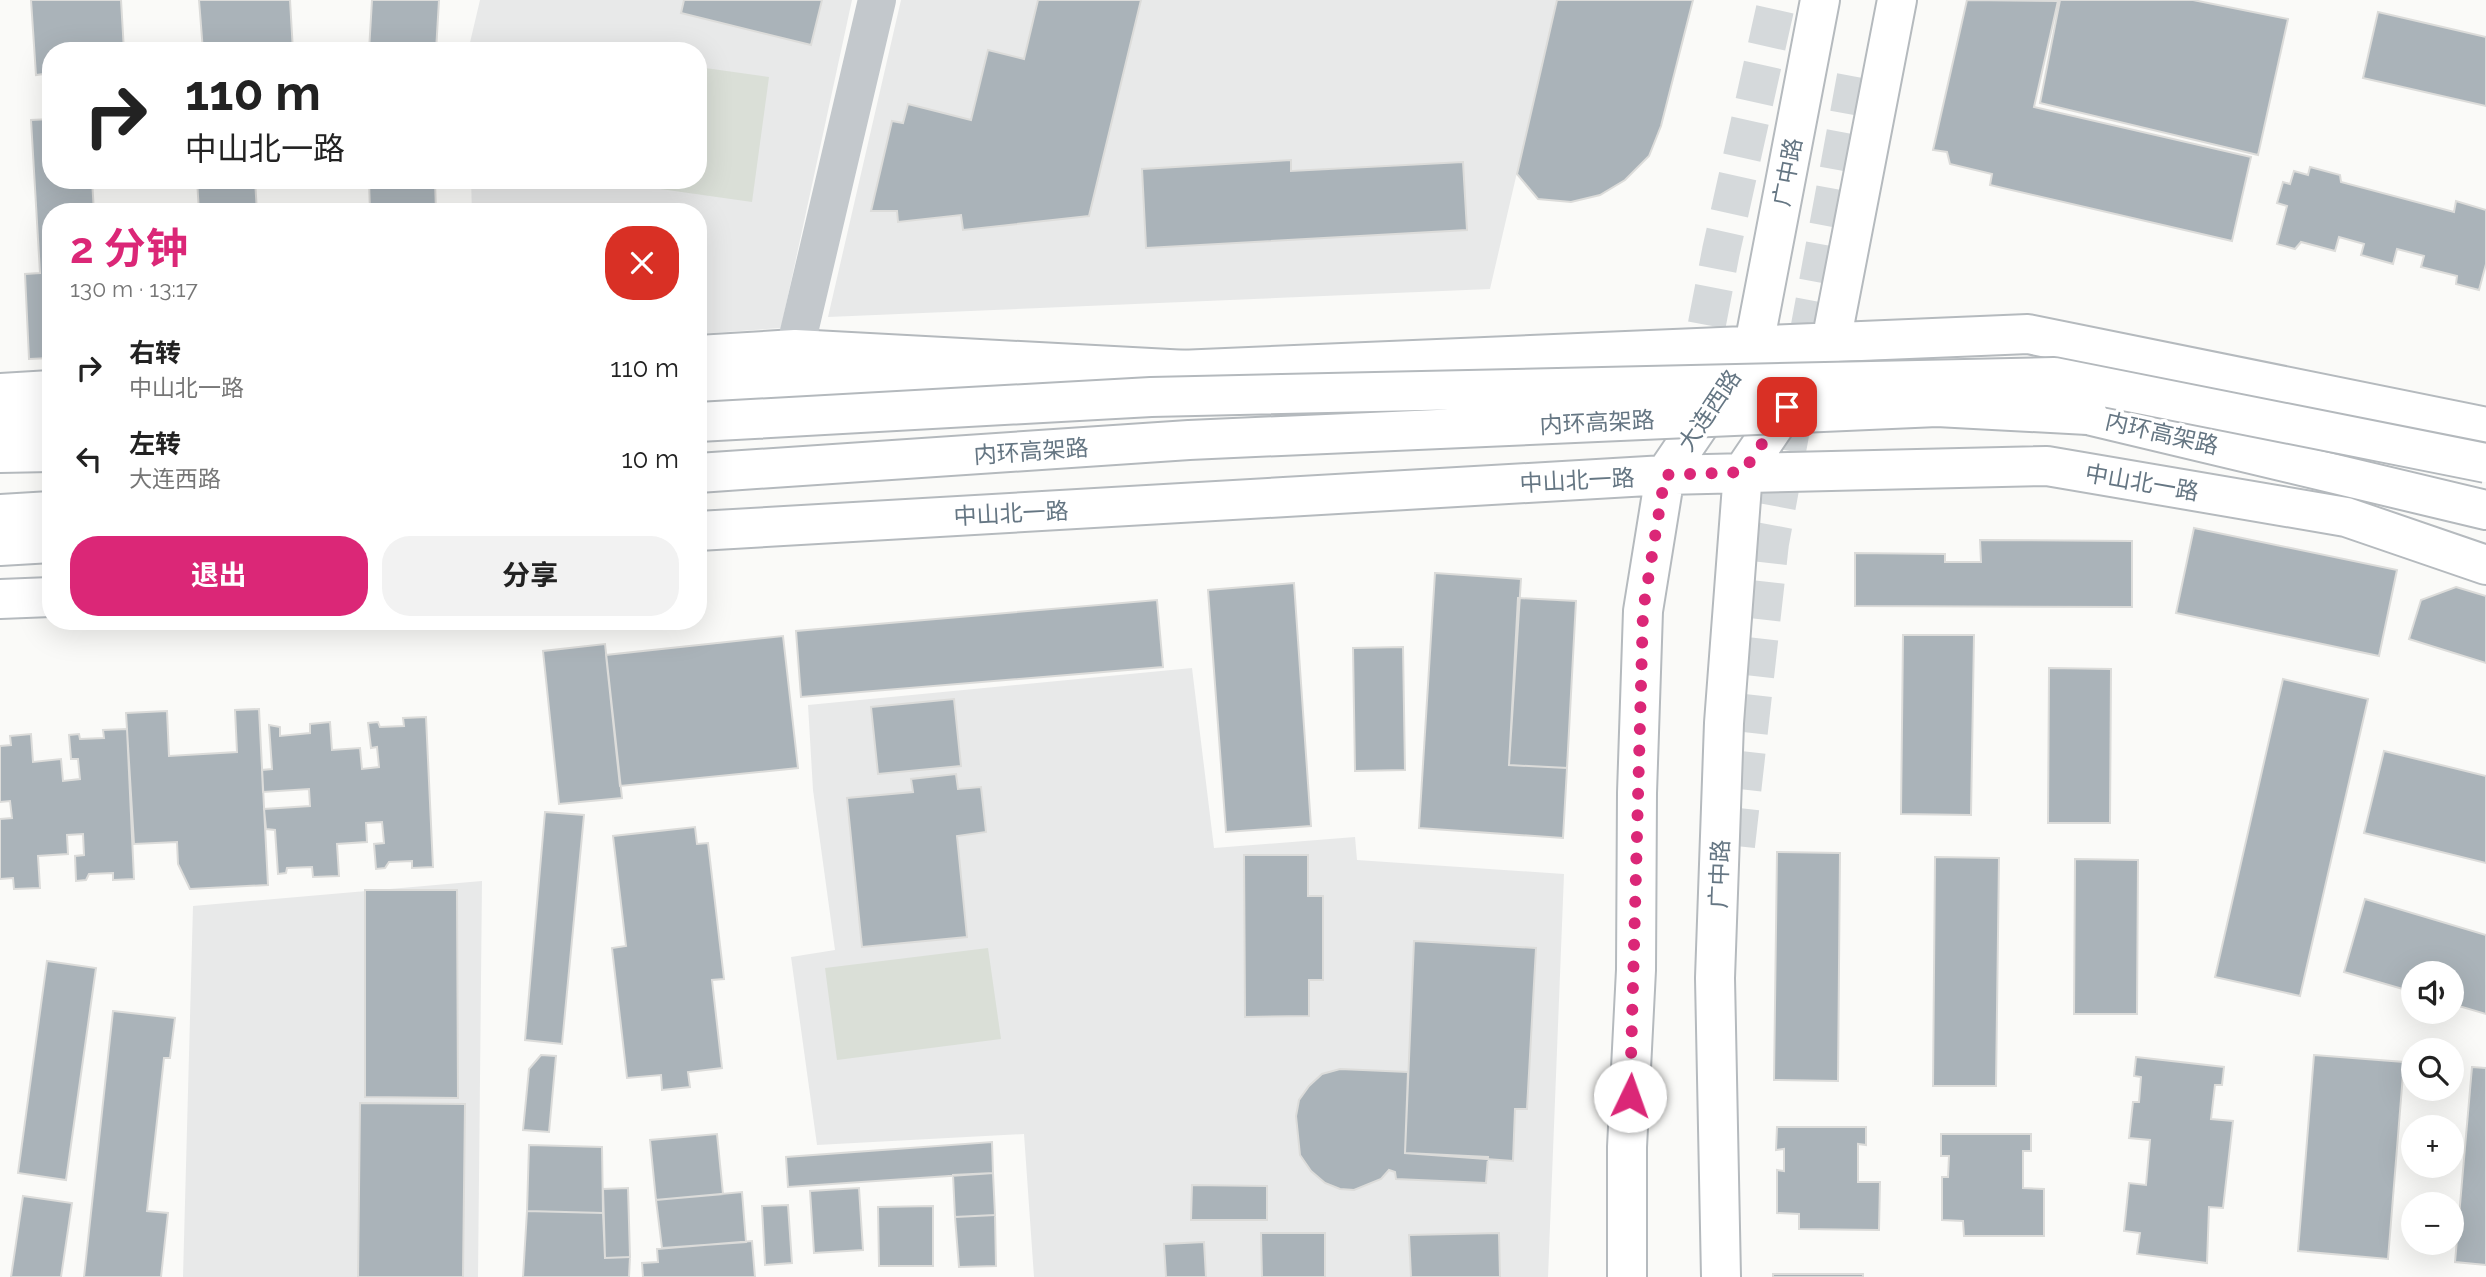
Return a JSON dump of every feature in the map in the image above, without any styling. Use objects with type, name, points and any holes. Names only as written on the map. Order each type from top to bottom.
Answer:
[{"type":"main road","name":"广中路","points":[[1754,345],[1820,0]]},
{"type":"main road","points":[[1856,76],[1872,0]]},
{"type":"main road","points":[[1743,472],[1831,342],[1897,0]]},
{"type":"main road","points":[[707,389],[2028,334],[2486,427]]},
{"type":"main road","name":"大连西路","points":[[1665,475],[1754,345]]},
{"type":"main road","points":[[707,354],[795,349],[1188,370]]},
{"type":"main road","name":"内环高架路","points":[[707,422],[1151,397],[2054,377],[2486,463]]},
{"type":"main road","points":[[0,393],[42,391]]},
{"type":"main road","name":"内环高架路","points":[[707,472],[1189,440],[1937,407],[2088,415],[2486,510]]},
{"type":"main road","points":[[0,418],[42,416]]},
{"type":"main road","points":[[0,453],[42,452]]},
{"type":"main road","name":"中山北一路","points":[[707,530],[1665,475],[2048,466],[2346,517],[2486,565]]},
{"type":"main road","name":"广中路","points":[[1721,1277],[1715,978],[1724,723],[1743,472]]},
{"type":"main road","points":[[1627,1277],[1627,1147],[1636,970],[1636,793],[1643,611],[1665,475]]},
{"type":"main road","points":[[0,514],[42,512]]},
{"type":"main road","points":[[0,546],[42,544]]},
{"type":"main road","points":[[0,598],[42,597]]},
{"type":"street","points":[[795,349],[877,0]]},
{"type":"shaded area","points":[[480,0],[852,0],[781,328],[707,333],[707,203],[472,203],[471,189],[707,189],[707,42],[470,42]]},
{"type":"shaded area","points":[[901,0],[1557,0],[1490,289],[828,317]]},
{"type":"shaded area","points":[[707,68],[769,77],[752,202],[660,189],[707,189]]},
{"type":"shaded area","points":[[1192,668],[1214,848],[1355,837],[1357,860],[1564,874],[1548,1277],[1034,1277],[1024,1134],[817,1145],[791,957],[835,950],[813,790],[808,705]]},
{"type":"shaded area","points":[[482,881],[478,1277],[183,1277],[193,906]]},
{"type":"shaded area","points":[[988,948],[1001,1039],[837,1060],[825,968]]},
{"type":"building","points":[[31,0],[121,0],[123,42],[42,42],[42,74],[36,75]]},
{"type":"building","points":[[199,0],[290,0],[292,42],[202,42]]},
{"type":"building","points":[[372,0],[439,0],[437,42],[370,42]]},
{"type":"building","points":[[684,0],[822,0],[811,45],[681,13]]},
{"type":"building","points":[[1038,0],[1141,0],[1089,216],[963,230],[961,215],[898,222],[897,211],[871,211],[892,121],[903,123],[908,104],[971,120],[988,50],[1024,59]]},
{"type":"building","points":[[1557,0],[1693,0],[1661,126],[1649,156],[1625,180],[1600,195],[1571,202],[1538,199],[1517,174]]},
{"type":"building","points":[[1967,0],[2058,1],[2034,107],[2251,157],[2232,241],[1990,185],[1992,174],[1950,164],[1947,152],[1933,150]]},
{"type":"building","points":[[2060,0],[2193,0],[2288,19],[2258,155],[2040,103]]},
{"type":"building","points":[[2378,12],[2486,37],[2486,106],[2363,78]]},
{"type":"building","points":[[42,119],[42,189],[93,189],[93,203],[42,203],[42,358],[29,359],[25,274],[40,273],[31,120]]},
{"type":"building","points":[[1291,160],[1291,171],[1463,162],[1467,230],[1146,248],[1142,169]]},
{"type":"building","points":[[2310,167],[2340,175],[2341,182],[2454,212],[2456,201],[2486,210],[2486,264],[2479,290],[2456,284],[2457,276],[2421,267],[2424,256],[2397,249],[2393,264],[2361,255],[2364,244],[2339,237],[2335,251],[2301,242],[2295,249],[2277,244],[2287,206],[2277,203],[2283,182],[2290,184],[2294,171],[2308,175]]},
{"type":"building","points":[[198,189],[256,189],[256,203],[198,203]]},
{"type":"building","points":[[369,189],[435,189],[436,203],[370,203]]},
{"type":"building","points":[[2194,528],[2397,570],[2379,656],[2176,613]]},
{"type":"building","points":[[1980,540],[2132,541],[2132,607],[1855,606],[1855,553],[1945,554],[1945,562],[1981,562]]},
{"type":"building","points":[[1435,573],[1521,579],[1509,765],[1567,768],[1563,838],[1419,828]]},
{"type":"building","points":[[1294,583],[1311,826],[1226,832],[1208,590]]},
{"type":"building","points":[[2456,587],[2486,596],[2486,663],[2409,639],[2421,600]]},
{"type":"building","points":[[1518,598],[1576,601],[1567,768],[1509,765]]},
{"type":"building","points":[[1157,600],[1163,667],[801,697],[796,631]]},
{"type":"building","points":[[1903,635],[1974,635],[1971,815],[1901,814]]},
{"type":"building","points":[[783,636],[798,768],[620,786],[606,655]]},
{"type":"building","points":[[605,644],[622,798],[559,804],[543,651]]},
{"type":"building","points":[[1403,647],[1405,770],[1355,771],[1353,648]]},
{"type":"building","points":[[2049,668],[2111,669],[2110,823],[2048,823]]},
{"type":"building","points":[[2283,679],[2368,699],[2300,996],[2215,977]]},
{"type":"building","points":[[954,699],[961,766],[878,774],[871,707]]},
{"type":"building","points":[[259,709],[268,885],[190,889],[178,864],[177,842],[134,844],[126,713],[167,711],[169,756],[237,752],[235,710]]},
{"type":"building","points":[[426,717],[433,867],[412,868],[412,861],[389,862],[385,868],[376,869],[374,844],[384,843],[382,822],[366,823],[367,842],[337,844],[339,876],[313,877],[312,867],[287,868],[286,873],[278,874],[275,830],[266,829],[264,809],[310,806],[309,789],[263,792],[262,770],[272,769],[269,725],[280,727],[280,736],[310,733],[310,724],[330,722],[332,750],[360,748],[362,769],[379,767],[377,747],[371,748],[368,723],[378,722],[380,727],[404,726],[403,718]]},
{"type":"building","points":[[127,729],[134,879],[113,880],[113,873],[89,874],[86,880],[76,881],[75,856],[84,855],[83,834],[67,835],[68,854],[38,856],[40,888],[14,889],[13,878],[0,879],[0,819],[12,818],[10,801],[0,802],[0,746],[11,745],[10,736],[31,734],[33,762],[61,759],[63,781],[80,779],[78,759],[71,759],[69,735],[79,734],[80,739],[104,738],[103,730]]},
{"type":"building","points":[[2384,751],[2486,776],[2486,863],[2364,833]]},
{"type":"building","points":[[956,774],[958,789],[981,787],[986,832],[957,836],[967,937],[862,947],[847,798],[913,792],[911,779]]},
{"type":"building","points":[[545,812],[584,815],[562,1044],[525,1040]]},
{"type":"building","points":[[695,827],[697,844],[708,843],[724,979],[712,980],[722,1068],[688,1072],[690,1087],[662,1090],[661,1075],[627,1078],[612,948],[626,946],[613,836]]},
{"type":"building","points":[[1777,852],[1840,853],[1838,1081],[1774,1080]]},
{"type":"building","points":[[1244,855],[1308,855],[1308,896],[1323,896],[1323,980],[1309,980],[1309,1016],[1245,1017]]},
{"type":"building","points":[[1935,857],[1999,858],[1996,1086],[1933,1086]]},
{"type":"building","points":[[2075,859],[2138,860],[2137,1014],[2074,1014]]},
{"type":"building","points":[[365,890],[457,890],[458,1098],[365,1097]]},
{"type":"building","points":[[2365,899],[2486,935],[2486,1014],[2464,1008],[2464,961],[2401,961],[2401,989],[2344,972]]},
{"type":"building","points":[[1414,941],[1536,948],[1527,1109],[1515,1109],[1513,1161],[1405,1153]]},
{"type":"building","points":[[47,961],[96,968],[66,1180],[18,1173]]},
{"type":"building","points":[[113,1011],[175,1018],[170,1058],[164,1058],[147,1211],[168,1213],[161,1277],[84,1277]]},
{"type":"building","points":[[541,1055],[556,1056],[549,1132],[523,1130],[529,1069]]},
{"type":"building","points":[[2314,1055],[2401,1062],[2401,1099],[2388,1259],[2298,1251]]},
{"type":"building","points":[[2136,1057],[2224,1067],[2222,1085],[2215,1085],[2211,1119],[2233,1121],[2223,1208],[2209,1207],[2207,1263],[2137,1254],[2140,1233],[2124,1231],[2129,1183],[2146,1185],[2150,1140],[2129,1138],[2133,1102],[2139,1102],[2141,1077],[2134,1076]]},
{"type":"building","points":[[2472,1067],[2486,1068],[2486,1265],[2455,1262],[2456,1255],[2464,1255],[2464,1192],[2461,1192]]},
{"type":"building","points":[[1340,1069],[1408,1072],[1405,1153],[1488,1157],[1486,1183],[1396,1179],[1395,1172],[1389,1170],[1381,1179],[1354,1190],[1340,1189],[1325,1183],[1311,1171],[1300,1155],[1296,1116],[1299,1100],[1309,1086],[1322,1074]]},
{"type":"building","points":[[360,1103],[465,1104],[463,1277],[358,1277]]},
{"type":"building","points":[[1777,1127],[1866,1127],[1866,1145],[1858,1144],[1858,1182],[1880,1182],[1879,1230],[1799,1229],[1799,1214],[1777,1213],[1777,1170],[1784,1171],[1784,1149],[1776,1150]]},
{"type":"building","points":[[717,1134],[723,1194],[656,1200],[650,1140]]},
{"type":"building","points":[[1941,1134],[2031,1134],[2031,1151],[2023,1151],[2023,1188],[2044,1189],[2044,1236],[1964,1236],[1963,1221],[1942,1220],[1942,1177],[1948,1177],[1949,1156],[1941,1156]]},
{"type":"building","points":[[992,1142],[993,1173],[788,1187],[786,1157]]},
{"type":"building","points":[[529,1145],[602,1147],[603,1213],[527,1211]]},
{"type":"building","points":[[993,1173],[995,1215],[955,1217],[953,1175]]},
{"type":"building","points":[[1192,1185],[1267,1186],[1267,1220],[1191,1220]]},
{"type":"building","points":[[628,1188],[630,1257],[605,1258],[603,1189]]},
{"type":"building","points":[[859,1188],[863,1250],[814,1253],[810,1191]]},
{"type":"building","points":[[742,1192],[746,1242],[662,1248],[656,1200]]},
{"type":"building","points":[[23,1196],[72,1203],[61,1277],[11,1277]]},
{"type":"building","points":[[788,1205],[792,1263],[765,1265],[762,1206]]},
{"type":"building","points":[[933,1206],[933,1266],[879,1266],[878,1207]]},
{"type":"building","points":[[527,1211],[603,1213],[605,1258],[630,1257],[629,1277],[523,1277]]},
{"type":"building","points":[[995,1215],[996,1266],[959,1267],[955,1217]]},
{"type":"building","points":[[1261,1233],[1325,1233],[1325,1277],[1262,1277]]},
{"type":"building","points":[[1499,1233],[1500,1277],[1411,1277],[1409,1235]]},
{"type":"building","points":[[752,1241],[755,1277],[643,1277],[642,1263],[658,1262],[657,1249]]},
{"type":"building","points":[[1204,1242],[1206,1277],[1166,1277],[1164,1244]]},
{"type":"building","points":[[1773,1274],[1863,1274],[1863,1277],[1773,1277]]},
{"type":"tunnel","points":[[1696,381],[1721,251],[1777,0]]},
{"type":"tunnel","points":[[1736,846],[1770,543],[1856,76]]},
{"type":"route","points":[[1630,1096],[1636,970],[1636,793],[1643,611],[1665,475],[1743,472],[1787,407]]}]
